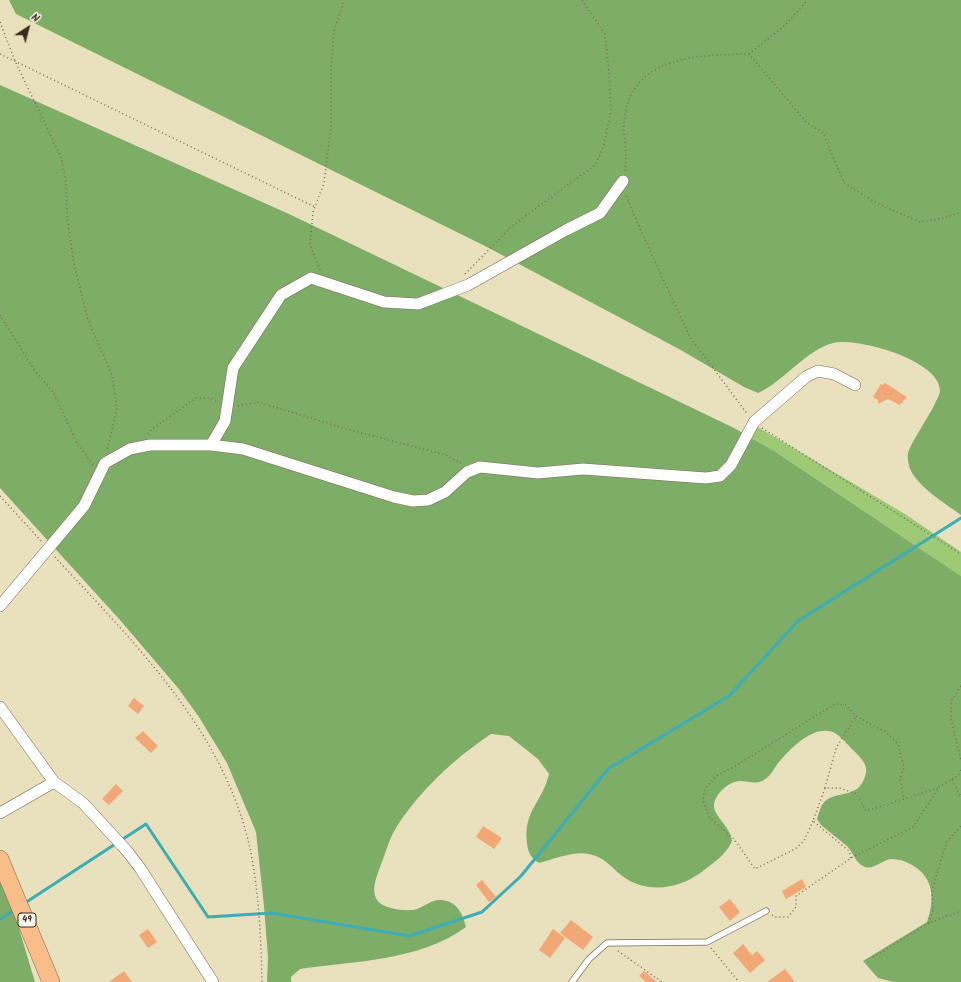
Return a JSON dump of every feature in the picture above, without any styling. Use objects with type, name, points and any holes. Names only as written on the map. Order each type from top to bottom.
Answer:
[{"type":"main road","name":"49","points":[[0,859],[51,982]]},
{"type":"street","points":[[211,445],[225,421],[233,368],[281,295],[311,278],[384,302],[418,304],[468,285],[566,230],[600,213],[623,181]]},
{"type":"street","points":[[0,606],[84,506],[105,464],[130,449],[139,447],[211,445],[243,449],[394,497],[413,501],[428,500],[445,492],[466,472],[480,467],[506,471],[538,473],[582,469],[706,478],[720,476],[731,465],[754,422],[807,376],[818,371],[834,374],[855,385]]},
{"type":"street","points":[[0,707],[54,782],[83,803],[127,851],[187,940],[213,982]]},
{"type":"street","points":[[0,813],[54,782]]},
{"type":"lane","points":[[572,982],[589,959],[607,943],[706,942],[766,911]]},
{"type":"path","points":[[327,283],[316,264],[310,245],[315,207],[324,183],[331,126],[331,68],[334,31],[344,0]]},
{"type":"path","points":[[452,292],[472,267],[512,226],[595,165],[603,148],[611,110],[605,34],[582,0]]},
{"type":"path","points":[[808,0],[783,27],[749,54],[689,58],[666,64],[644,77],[629,96],[624,121],[626,168],[623,181],[626,197],[690,337],[754,422],[961,554]]},
{"type":"path","points":[[0,22],[15,61],[61,157],[66,182],[67,215],[74,264],[88,320],[112,375],[117,409],[105,464]]},
{"type":"path","points":[[0,54],[315,207]]},
{"type":"path","points":[[749,54],[806,122],[823,133],[844,183],[880,205],[920,222],[945,218],[961,212]]},
{"type":"path","points":[[0,315],[35,370],[53,392],[76,441],[100,474]]},
{"type":"path","points":[[139,447],[152,429],[196,398],[210,398],[228,406],[236,407],[258,402],[347,429],[446,455],[472,470]]},
{"type":"path","points":[[0,496],[126,634],[174,690],[194,719],[223,773],[240,814],[250,852],[260,912],[262,982]]},
{"type":"path","points":[[961,686],[951,702],[951,719],[961,761]]},
{"type":"path","points":[[856,716],[836,748],[825,788],[804,841],[795,849],[755,869],[734,838],[709,817],[703,800],[705,789],[716,776],[737,765],[835,704],[846,705],[856,716],[887,733],[898,744],[904,768],[900,780],[904,798]]},
{"type":"path","points":[[825,788],[839,788],[857,794],[866,810],[939,787],[959,775],[961,769]]},
{"type":"path","points":[[952,780],[961,797]]},
{"type":"path","points":[[766,911],[775,917],[788,917],[796,907],[796,896],[851,858],[913,826],[939,787]]},
{"type":"path","points":[[813,821],[849,851],[851,858]]},
{"type":"path","points":[[929,923],[933,910],[932,890],[947,841],[961,826]]},
{"type":"path","points":[[873,957],[929,923],[961,911]]},
{"type":"path","points":[[706,942],[739,982]]},
{"type":"path","points":[[607,943],[662,982]]},
{"type":"green space","points":[[9,0],[961,0],[961,515],[926,489],[914,476],[910,469],[908,457],[909,450],[939,396],[940,390],[936,379],[926,369],[912,360],[877,347],[844,342],[833,343],[813,352],[776,382],[758,393],[744,387],[679,349],[485,246],[16,14]]},
{"type":"green space","points":[[0,85],[289,214],[734,428],[774,451],[961,576],[961,982],[894,982],[878,978],[863,961],[927,922],[931,906],[931,890],[925,876],[905,861],[891,859],[875,866],[868,868],[865,867],[857,860],[847,846],[821,825],[817,819],[822,805],[827,800],[852,792],[858,788],[863,782],[866,773],[866,766],[862,760],[844,740],[833,732],[825,731],[818,732],[803,739],[784,756],[771,774],[764,780],[755,783],[737,781],[723,789],[716,798],[714,807],[717,815],[730,834],[732,841],[729,846],[719,858],[694,877],[684,882],[663,887],[641,885],[631,881],[599,857],[594,855],[583,853],[570,854],[539,863],[534,859],[530,855],[527,847],[528,823],[549,774],[538,759],[509,736],[491,734],[451,765],[415,801],[391,837],[374,886],[377,900],[384,906],[393,909],[413,910],[436,900],[445,900],[450,902],[461,912],[466,927],[448,938],[428,947],[408,953],[386,958],[300,969],[291,977],[291,982],[267,982],[268,957],[256,832],[227,763],[199,717],[178,688],[120,620],[0,488]]},
{"type":"green space","points":[[756,426],[905,514],[961,552],[961,576],[774,451],[748,436]]},
{"type":"green space","points":[[0,881],[14,912],[35,982],[0,982]]},
{"type":"building","points":[[885,383],[907,397],[900,405],[888,399],[878,404],[878,400],[873,397],[881,384],[883,385]]},
{"type":"building","points":[[134,698],[144,706],[138,714],[128,706]]},
{"type":"building","points":[[143,731],[158,746],[151,753],[135,738]]},
{"type":"building","points":[[116,784],[123,791],[109,805],[102,799]]},
{"type":"building","points":[[483,826],[502,838],[494,849],[476,837]]},
{"type":"building","points":[[802,879],[806,887],[786,899],[782,891]]},
{"type":"building","points":[[482,880],[496,897],[489,902],[476,885]]},
{"type":"building","points":[[730,899],[740,912],[730,921],[719,907]]},
{"type":"building","points":[[571,920],[593,937],[583,950],[560,933]]},
{"type":"building","points":[[148,929],[157,942],[148,948],[139,935]]},
{"type":"building","points":[[553,929],[565,938],[550,958],[539,950]]},
{"type":"building","points":[[743,944],[752,955],[757,951],[765,960],[750,973],[733,953]]},
{"type":"building","points":[[785,969],[795,982],[767,982]]},
{"type":"building","points":[[124,971],[132,982],[109,982]]},
{"type":"building","points":[[644,971],[657,982],[646,982],[639,976]]},
{"type":"waterway","points":[[28,901],[146,824],[208,917],[272,913],[409,936],[482,912],[521,876],[608,769],[729,696],[798,621],[961,518]]},
{"type":"waterway","points":[[0,919],[14,910]]}]
